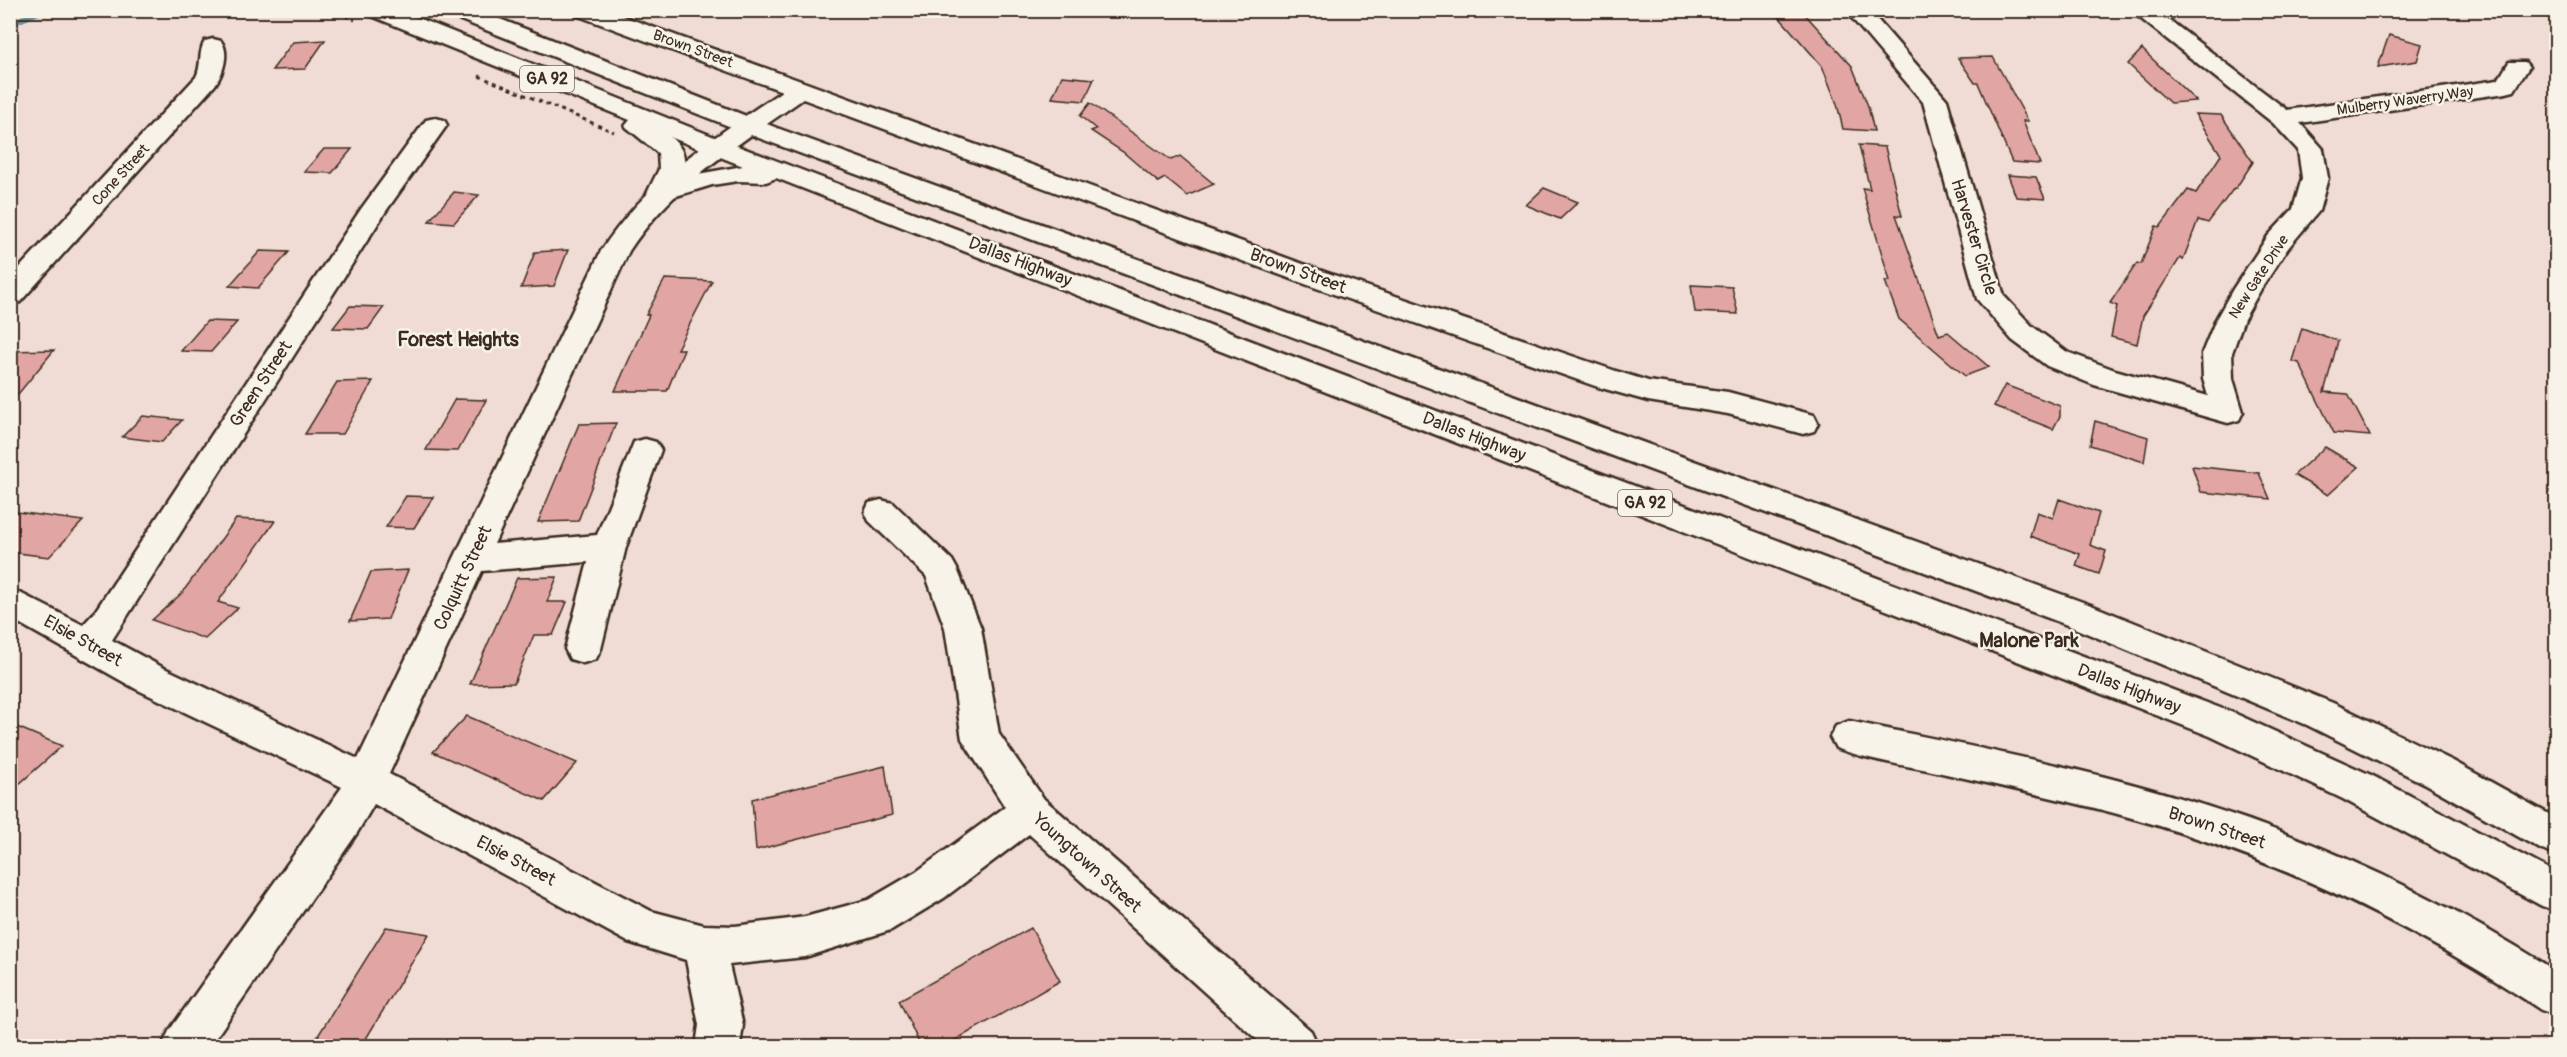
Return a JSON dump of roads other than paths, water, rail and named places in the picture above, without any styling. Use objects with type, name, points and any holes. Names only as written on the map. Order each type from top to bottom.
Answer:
[{"type":"street","name":"Dallas Highway","points":[[377,10],[718,147],[2223,725],[2357,787],[2556,893]]},
{"type":"street","name":"Dallas Highway","points":[[456,10],[750,126],[2079,615],[2320,714],[2440,773],[2556,838]]},
{"type":"street","name":"Brown Street","points":[[584,10],[802,88],[1315,278],[1609,380],[1648,391],[1728,403],[1803,423]]},
{"type":"street","name":"Harvester Circle","points":[[1856,10],[1935,100],[1991,299],[2022,333],[2057,359],[2105,378],[2228,412]]},
{"type":"street","name":"New Gate Drive","points":[[2141,10],[2282,118],[2310,149],[2315,178],[2306,211],[2278,242],[2247,289],[2217,353],[2218,379],[2228,412]]},
{"type":"street","name":"Cone Street","points":[[10,296],[207,80],[212,69],[213,46]]},
{"type":"street","name":"Mulberry Waverry Way","points":[[2282,118],[2506,86],[2517,67]]},
{"type":"street","points":[[750,126],[802,88]]},
{"type":"street","points":[[590,96],[669,146],[674,164],[671,176],[660,193]]},
{"type":"street","name":"Green Street","points":[[88,643],[106,623],[374,209],[435,125]]},
{"type":"street","name":"Colquitt Street","points":[[184,1047],[343,821],[367,781],[615,251],[629,227],[660,193],[718,147],[750,126]]},
{"type":"street","points":[[660,193],[700,178],[732,172],[803,179]]},
{"type":"street","points":[[583,649],[609,547],[645,450]]},
{"type":"street","name":"Youngtown Street","points":[[881,512],[940,569],[963,628],[981,739],[1029,812],[1296,1047]]},
{"type":"street","points":[[472,559],[609,547]]},
{"type":"street","name":"Elsie Street","points":[[10,601],[149,678],[367,781],[643,928],[704,945],[735,946],[805,937],[877,916],[930,885],[1029,812]]},
{"type":"street","name":"Brown Street","points":[[1849,736],[2150,806],[2290,853],[2420,912],[2491,953],[2556,995]]},
{"type":"street","points":[[704,945],[721,1025],[718,1047]]},
{"type":"waterway","points":[[10,24],[43,10]]},
{"type":"district","name":"Forest Heights","points":[[458,339]]},
{"type":"district","name":"Malone Park","points":[[2029,640]]}]
